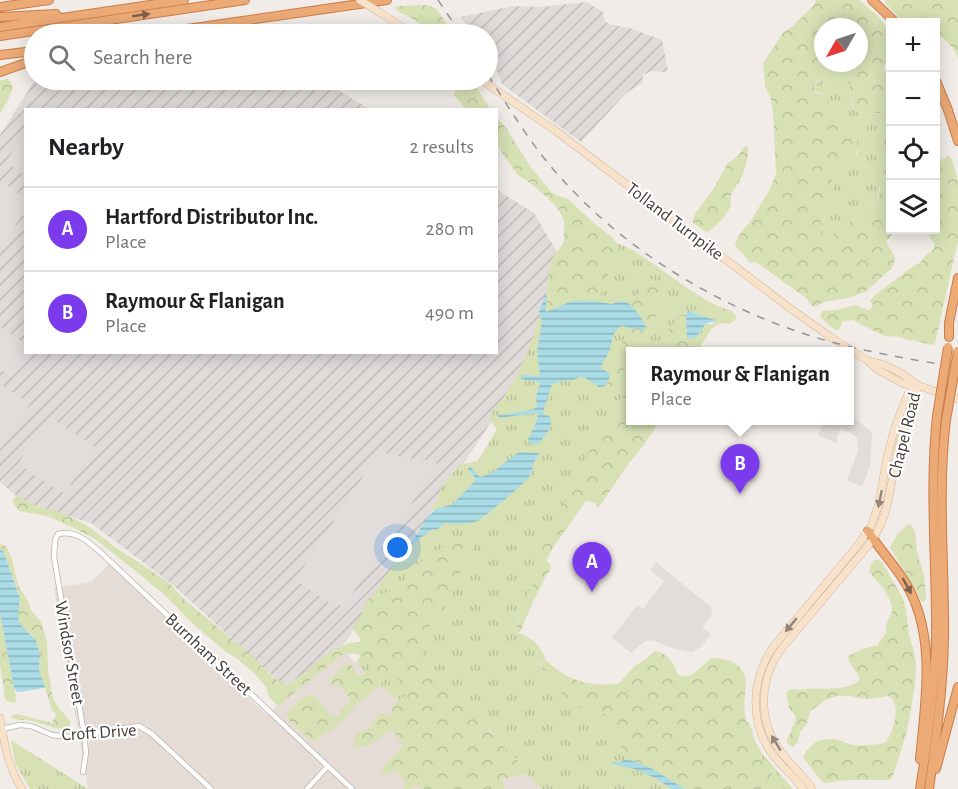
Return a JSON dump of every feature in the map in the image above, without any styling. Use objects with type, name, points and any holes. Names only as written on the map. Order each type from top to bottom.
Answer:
[{"type":"highway","points":[[0,7],[48,0]]},
{"type":"highway","points":[[0,27],[184,0]]},
{"type":"highway","points":[[81,24],[244,0]]},
{"type":"highway","points":[[221,24],[387,0]]},
{"type":"highway","points":[[872,0],[891,18]]},
{"type":"highway","points":[[0,17],[103,9],[118,10]]},
{"type":"highway","points":[[0,36],[24,32]]},
{"type":"highway","points":[[0,56],[24,52]]},
{"type":"highway","points":[[0,72],[24,64]]},
{"type":"highway","points":[[940,91],[958,141]]},
{"type":"highway","points":[[950,337],[949,322],[958,278]]},
{"type":"highway","points":[[920,789],[929,730],[935,657],[933,493],[948,348],[958,302]]},
{"type":"highway","points":[[929,789],[939,723],[943,668],[942,418],[958,351]]},
{"type":"highway","points":[[871,535],[897,569],[911,593],[923,631],[926,676],[919,763],[920,789]]},
{"type":"highway","points":[[929,789],[958,687]]},
{"type":"main road","points":[[360,0],[398,24]]},
{"type":"main road","name":"Tolland Turnpike","points":[[497,90],[556,131],[814,326],[846,347]]},
{"type":"main road","name":"Tolland Turnpike","points":[[854,352],[868,361],[880,363],[908,377],[917,385],[958,399]]},
{"type":"main road","name":"Chapel Road","points":[[871,535],[893,433],[907,397],[917,385]]},
{"type":"main road","name":"Chapel Road","points":[[803,789],[769,749],[760,731],[755,697],[758,680],[766,658],[779,646],[881,524],[888,506],[896,461],[916,397],[917,385]]},
{"type":"main road","points":[[893,433],[902,436]]},
{"type":"main road","name":"Chapel Road","points":[[779,646],[766,681],[765,718],[771,736],[779,749],[812,789]]},
{"type":"main road","points":[[0,718],[10,765],[22,789]]},
{"type":"street","name":"Burnham Street","points":[[58,534],[72,533],[82,537],[98,550],[352,789]]},
{"type":"street","name":"Windsor Street","points":[[58,534],[55,540],[54,557],[84,734],[86,753],[83,772]]},
{"type":"street","name":"Croft Drive","points":[[2,729],[20,725],[31,726],[69,737],[139,726],[152,734],[211,789]]},
{"type":"street","points":[[307,789],[328,766]]},
{"type":"shaded area","points":[[586,2],[602,11],[605,21],[609,24],[630,28],[662,40],[668,70],[652,71],[643,75],[642,83],[626,93],[581,142],[502,84],[498,73],[498,24],[466,24],[461,17],[513,6],[540,7]]},
{"type":"shaded area","points":[[29,90],[338,90],[367,108],[24,108],[24,354],[498,354],[498,191],[534,213],[557,252],[528,366],[345,643],[285,687],[173,585],[91,523],[23,502],[0,482],[0,135]]},
{"type":"shaded area","points":[[24,135],[24,174],[8,163],[10,160],[8,159]]},
{"type":"shaded area","points":[[0,181],[24,197],[24,212],[0,248]]},
{"type":"shaded area","points":[[0,327],[24,343],[24,354],[27,354],[12,377],[0,369]]},
{"type":"shaded area","points":[[0,384],[30,404],[0,449]]},
{"type":"shaded area","points":[[49,417],[95,447],[65,493],[21,466],[19,462]]},
{"type":"shaded area","points":[[854,418],[872,432],[870,466],[862,487],[847,480],[858,451],[857,438],[840,429],[836,443],[818,435],[823,425],[854,425]]},
{"type":"shaded area","points":[[381,449],[393,457],[395,454],[407,461],[409,458],[423,462],[425,459],[428,461],[430,459],[437,464],[398,524],[394,522],[387,534],[389,537],[344,606],[339,605],[337,608],[295,580]]},
{"type":"shaded area","points":[[656,562],[712,608],[711,616],[702,627],[711,634],[701,647],[692,652],[672,648],[652,640],[645,641],[631,653],[612,638],[637,605],[643,609],[664,581],[650,570]]},
{"type":"shaded area","points":[[109,564],[267,715],[343,650],[356,663],[519,758],[548,789],[88,789],[54,588],[91,582]]},
{"type":"green space","points":[[816,0],[859,0],[877,15],[886,27],[886,63],[883,68],[886,74],[886,115],[863,113],[854,111],[848,72],[868,72],[868,18],[814,18],[814,72],[829,72],[817,81],[814,93],[825,96],[832,113],[844,118],[855,134],[857,144],[856,157],[844,159],[830,174],[833,184],[832,194],[822,221],[820,234],[831,237],[840,228],[874,206],[886,175],[886,234],[892,234],[886,242],[895,257],[891,269],[865,292],[848,298],[824,302],[815,307],[759,264],[750,263],[735,244],[770,189],[776,174],[773,112],[771,99],[765,86],[763,63],[783,33],[796,23]]},
{"type":"green space","points":[[885,0],[958,0],[958,59],[950,44],[940,36],[940,18],[899,18]]},
{"type":"green space","points":[[427,5],[437,9],[446,24],[421,24],[399,12],[395,8]]},
{"type":"green space","points":[[848,72],[854,111],[886,115],[886,173],[879,189],[877,202],[840,228],[830,238],[821,236],[821,226],[832,193],[830,174],[844,159],[857,155],[857,146],[848,124],[832,113],[825,96],[814,92],[819,80],[826,73]]},
{"type":"green space","points":[[8,78],[13,86],[0,114],[0,81]]},
{"type":"green space","points":[[456,90],[478,90],[489,108],[465,108],[454,95]]},
{"type":"green space","points":[[498,119],[551,192],[568,199],[617,244],[602,293],[596,301],[564,303],[546,312],[549,266],[564,242],[564,221],[553,203],[518,175],[498,146]]},
{"type":"green space","points":[[747,146],[746,164],[731,195],[730,207],[719,222],[706,232],[693,223],[695,214],[714,188],[728,163]]},
{"type":"green space","points":[[948,156],[952,159],[958,181],[958,241],[935,343],[932,345],[900,337],[884,336],[853,320],[843,321],[838,331],[833,329],[820,317],[822,311],[855,305],[870,310],[873,305],[870,301],[874,296],[920,263],[934,249],[934,243],[928,234],[940,234],[940,161]]},
{"type":"green space","points":[[573,208],[618,245],[616,243],[637,253],[700,296],[732,311],[737,318],[729,324],[716,325],[710,318],[690,347],[626,347],[626,425],[637,425],[551,551],[520,612],[515,632],[538,645],[546,660],[539,662],[539,665],[552,672],[554,679],[573,702],[591,716],[607,714],[612,720],[614,732],[749,722],[763,755],[793,789],[542,789],[487,726],[455,752],[356,663],[403,584],[395,591],[372,596],[405,548],[431,530],[437,529],[451,505],[433,512],[440,490],[459,465],[478,461],[497,429],[489,420],[490,416],[518,374],[539,317],[541,318]]},
{"type":"green space","points":[[647,276],[656,282],[662,296],[662,308],[657,314],[650,333],[637,347],[626,347],[626,366],[609,391],[605,386],[610,380],[610,370],[627,329],[640,328],[644,322],[630,304],[641,290],[644,277]]},
{"type":"green space","points":[[681,315],[686,315],[687,337],[696,336],[705,324],[716,324],[700,347],[658,347]]},
{"type":"green space","points":[[626,394],[626,425],[656,425],[599,507],[595,503],[585,502],[550,551],[545,559],[551,565],[550,571],[546,575],[520,632],[516,633],[520,611],[539,571],[538,559],[549,526],[559,514],[584,466],[590,449],[613,417]]},
{"type":"green space","points":[[18,496],[38,507],[54,510],[75,519],[169,583],[186,601],[249,653],[274,678],[286,685],[292,683],[339,647],[348,643],[360,642],[353,627],[370,597],[397,590],[415,566],[451,542],[471,543],[472,551],[453,590],[428,630],[422,655],[455,688],[502,745],[524,767],[527,774],[503,779],[505,789],[424,789],[417,785],[403,789],[406,784],[397,770],[393,770],[389,775],[381,772],[403,746],[394,732],[388,731],[368,745],[353,746],[356,733],[367,730],[380,713],[392,716],[392,708],[405,696],[401,684],[392,674],[356,704],[338,726],[317,740],[311,740],[289,720],[287,713],[301,699],[311,694],[318,699],[330,715],[337,717],[349,704],[350,698],[336,682],[332,686],[329,685],[332,679],[348,664],[358,676],[363,675],[372,662],[370,658],[355,654],[342,655],[285,700],[281,706],[278,706],[269,697],[266,687],[254,673],[193,624],[167,597],[138,573],[95,539],[72,527],[47,516],[19,511],[12,501]]},
{"type":"green space","points":[[909,524],[915,532],[917,552],[924,575],[926,598],[922,602],[890,547],[899,532]]},
{"type":"green space","points":[[0,544],[6,546],[12,559],[18,585],[31,610],[41,622],[47,644],[53,699],[70,721],[70,727],[56,728],[33,721],[11,718],[17,714],[52,723],[56,715],[51,708],[39,671],[40,659],[33,636],[20,625],[18,620],[20,603],[18,591],[4,553],[0,550]]},
{"type":"green space","points":[[874,560],[882,562],[902,597],[906,609],[916,664],[915,685],[907,731],[892,779],[824,783],[803,757],[810,747],[826,739],[838,740],[850,745],[885,743],[895,718],[893,700],[888,696],[868,699],[837,696],[825,700],[810,712],[806,725],[800,732],[798,742],[793,747],[787,744],[787,741],[796,718],[789,708],[786,693],[790,689],[829,689],[849,686],[860,680],[848,656],[878,645],[886,633],[886,624],[892,611],[887,594],[869,572]]},
{"type":"green space","points":[[0,613],[16,698],[15,703],[7,701],[4,696],[0,666]]},
{"type":"green space","points":[[655,651],[667,656],[678,675],[683,676],[692,674],[712,658],[727,660],[739,667],[745,676],[745,709],[750,734],[765,765],[786,789],[685,789],[651,768],[627,759],[614,733],[612,720],[605,713],[596,717],[590,715],[557,690],[554,686],[552,672],[539,663],[546,660],[562,673],[579,681],[618,684],[635,666]]},
{"type":"green space","points":[[11,740],[88,789],[30,789],[15,763]]},
{"type":"water","points":[[545,295],[547,296],[546,312],[572,301],[596,301],[611,304],[622,301],[630,304],[646,327],[643,331],[639,328],[631,329],[622,326],[618,328],[601,366],[610,377],[605,386],[599,387],[582,376],[574,380],[552,384],[543,412],[551,419],[550,427],[540,443],[535,444],[529,443],[528,440],[538,413],[499,418],[497,414],[534,409],[537,406],[536,397],[540,383],[519,377],[522,375],[540,376],[537,351],[542,321],[539,312]]},
{"type":"water","points":[[688,311],[715,321],[705,324],[696,337],[687,338],[686,315]]},
{"type":"water","points":[[519,452],[540,454],[527,479],[489,513],[470,523],[445,523],[409,545],[425,520],[436,509],[453,504],[475,481],[469,467],[480,477],[496,470]]},
{"type":"water","points":[[0,550],[4,553],[20,598],[18,620],[36,640],[40,655],[39,671],[44,688],[17,692],[14,688],[0,613]]},
{"type":"water","points":[[627,759],[651,768],[685,789],[672,789],[635,769],[612,764],[612,762]]},
{"type":"railway","points":[[438,0],[454,24]]},
{"type":"railway","points":[[498,90],[551,167],[587,205],[645,253],[676,274],[742,309],[811,336],[853,347]]},
{"type":"railway","points":[[854,347],[958,367]]},
{"type":"place","name":"Raymour & Flanigan","points":[[740,494]]},
{"type":"place","name":"Hartford Distributor Inc.","points":[[592,592]]}]
